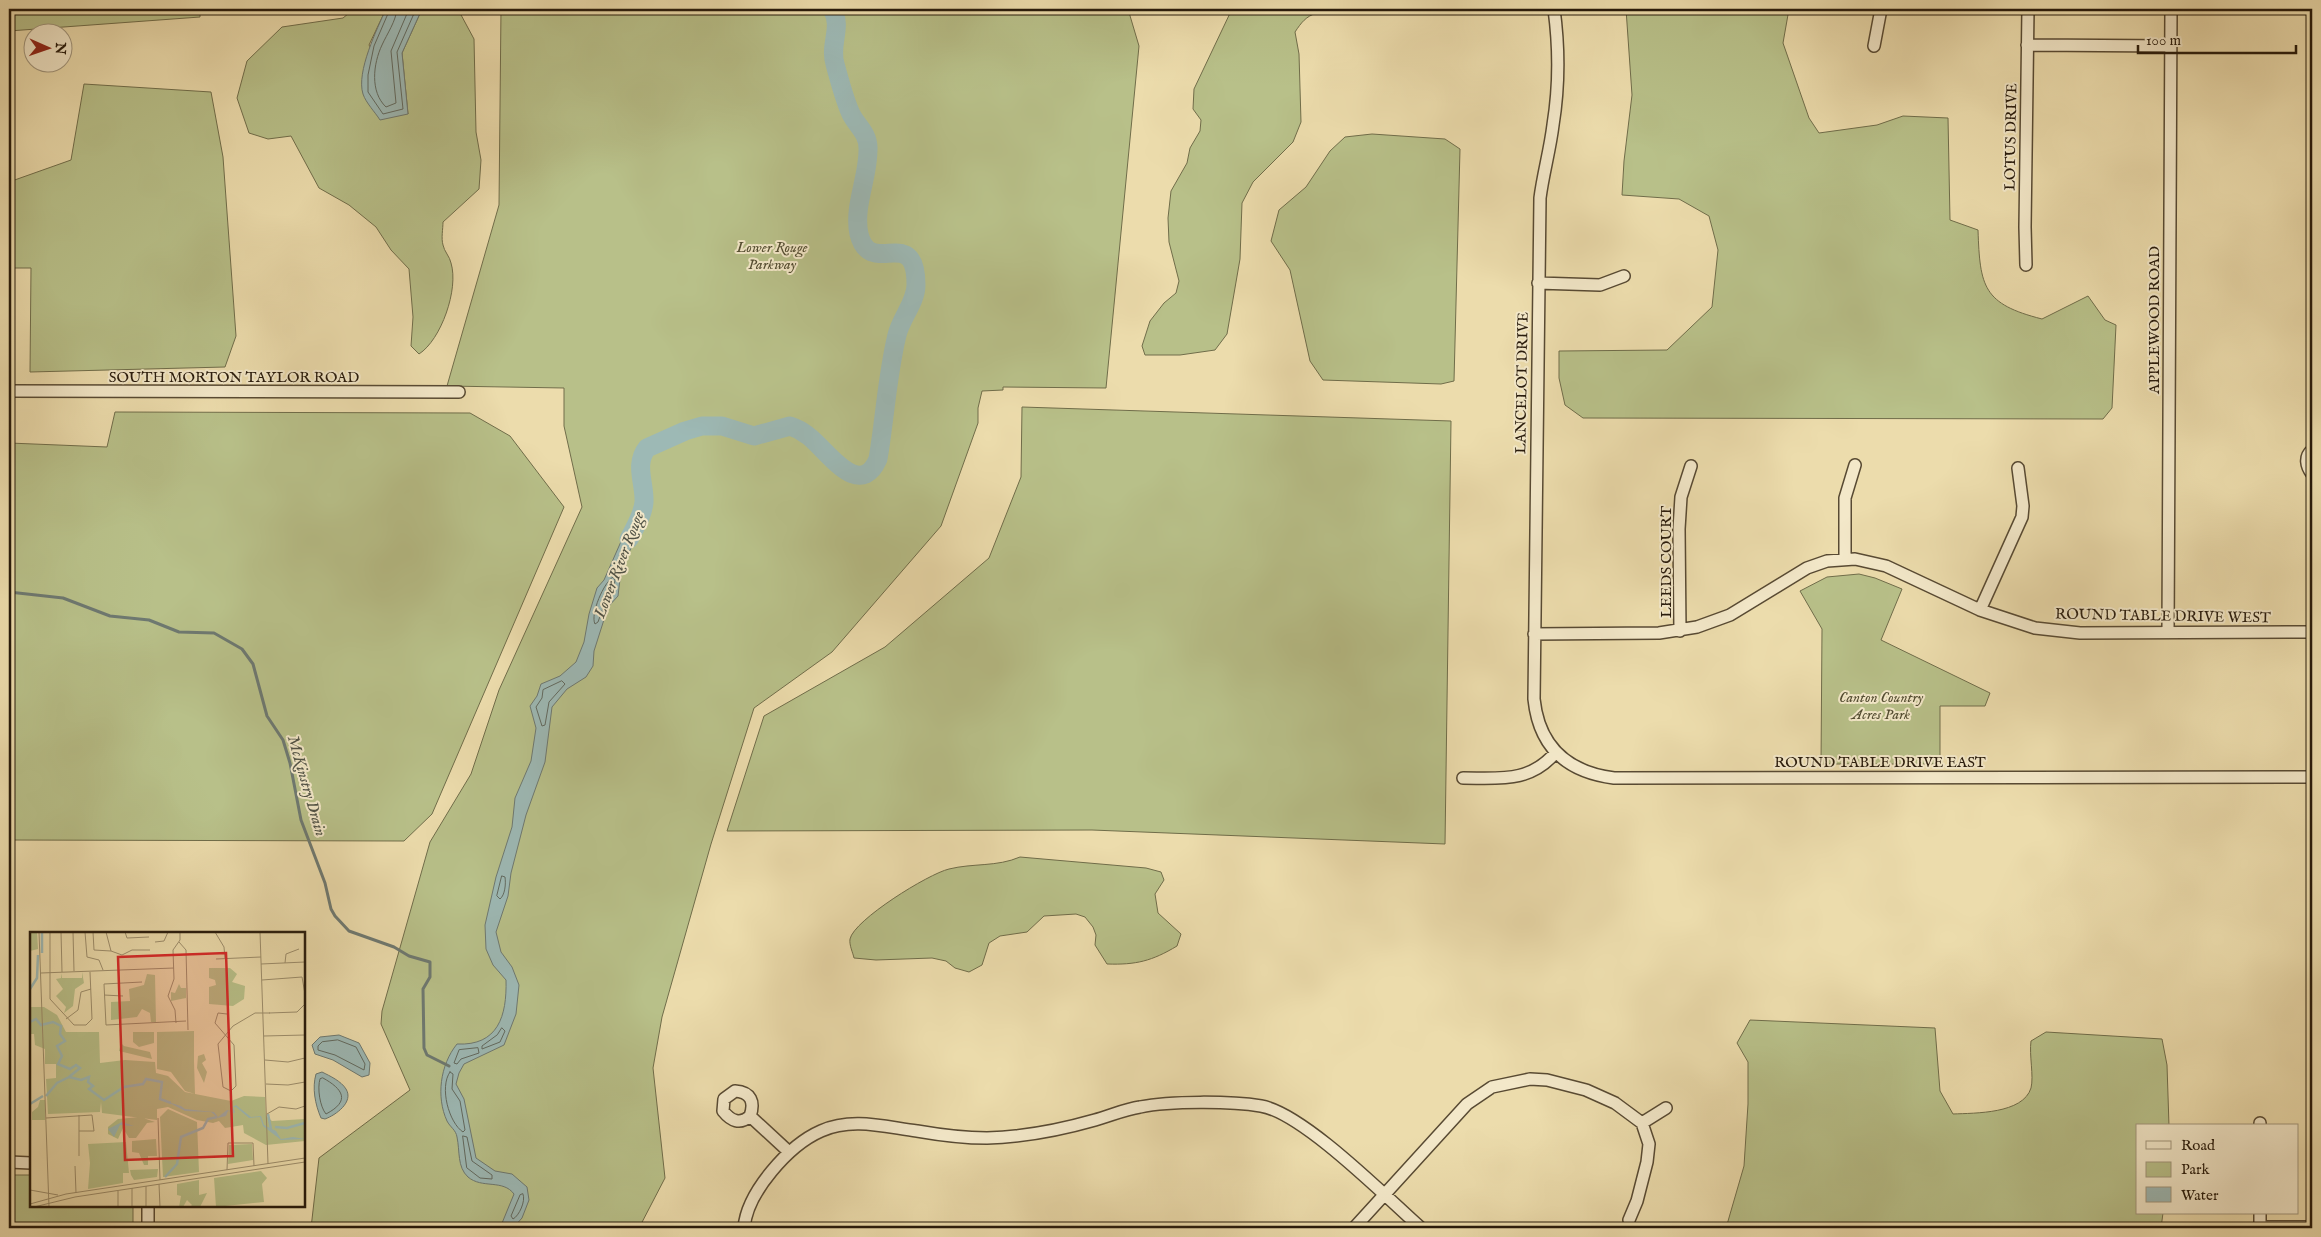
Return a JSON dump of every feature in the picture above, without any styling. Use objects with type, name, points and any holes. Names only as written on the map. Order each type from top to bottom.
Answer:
[{"type":"street","name":"LANCELOT DRIVE","points":[[1554,9],[1557,47],[1555,99],[1553,124],[1540,198],[1534,634],[1535,711],[1542,733],[1556,752]]},
{"type":"street","points":[[1874,46],[1881,9]]},
{"type":"street","name":"LOTUS DRIVE","points":[[2026,265],[2028,9]]},
{"type":"street","name":"APPLEWOOD ROAD","points":[[2168,632],[2172,9]]},
{"type":"street","points":[[2027,44],[2171,46]]},
{"type":"street","points":[[1538,283],[1600,285],[1624,276]]},
{"type":"street","name":"SOUTH MORTON TAYLOR ROAD","points":[[9,391],[459,392]]},
{"type":"street","points":[[2312,450],[2306,464],[2312,474]]},
{"type":"street","points":[[1844,559],[1844,498],[1855,465]]},
{"type":"street","name":"LEEDS COURT","points":[[1680,631],[1679,529],[1681,497],[1691,466]]},
{"type":"street","points":[[1980,610],[2022,517],[2018,468]]},
{"type":"street","name":"ROUND TABLE DRIVE WEST","points":[[1534,634],[1659,633],[1680,631],[1712,623],[1730,615],[1807,568],[1827,561],[1844,559],[1865,560],[1886,566],[1980,610],[2014,623],[2052,631],[2312,632]]},
{"type":"street","points":[[1463,778],[1522,775],[1540,768],[1556,752]]},
{"type":"street","name":"ROUND TABLE DRIVE EAST","points":[[1556,752],[1569,763],[1583,771],[1614,778],[2312,777]]},
{"type":"street","points":[[1354,1228],[1467,1104],[1492,1087],[1530,1078],[1586,1090],[1608,1099],[1642,1123],[1649,1144],[1647,1162],[1637,1201],[1629,1220]]},
{"type":"street","points":[[744,1228],[745,1216],[757,1192],[788,1152],[821,1131],[841,1125],[870,1124],[985,1138],[1006,1137],[1060,1129],[1139,1107],[1204,1104],[1261,1106],[1286,1114],[1327,1145],[1420,1228]]},
{"type":"street","points":[[1642,1123],[1666,1108]]},
{"type":"street","points":[[750,1116],[788,1152]]},
{"type":"street","points":[[9,1162],[30,1162]]},
{"type":"street","points":[[148,1207],[148,1228]]},
{"type":"street","points":[[2260,1214],[2260,1228],[2312,1227]]},
{"type":"green space","points":[[9,9],[200,9],[200,17],[72,26],[72,22],[22,22],[22,30],[9,31]]},
{"type":"green space","points":[[354,9],[386,9],[369,45],[408,114],[402,53],[422,9],[461,9],[460,13],[474,39],[476,132],[481,160],[479,189],[443,222],[442,242],[453,274],[450,300],[441,326],[427,347],[419,354],[411,346],[413,317],[409,269],[391,250],[376,227],[349,205],[319,188],[291,136],[268,139],[249,133],[237,98],[247,61],[282,27],[343,18]]},
{"type":"green space","name":"Lower Rouge Parkway","points":[[501,9],[1128,9],[1139,46],[1106,388],[1003,387],[1003,390],[982,391],[978,408],[978,423],[941,526],[832,652],[754,708],[711,844],[662,1017],[653,1068],[665,1178],[639,1228],[311,1228],[319,1158],[410,1090],[381,1024],[382,1011],[430,842],[471,774],[499,690],[582,507],[564,426],[564,388],[447,386],[499,205]]},
{"type":"green space","points":[[1232,9],[1333,9],[1310,16],[1295,32],[1299,54],[1301,122],[1293,142],[1253,182],[1242,203],[1240,259],[1227,334],[1215,350],[1180,355],[1145,355],[1142,346],[1150,321],[1164,303],[1176,293],[1179,281],[1169,242],[1168,218],[1171,191],[1187,163],[1190,148],[1200,131],[1201,120],[1193,109],[1194,89]]},
{"type":"green space","points":[[1626,9],[1789,9],[1783,43],[1809,118],[1819,133],[1877,125],[1903,116],[1948,118],[1950,220],[1978,230],[1984,279],[1996,299],[2007,307],[2042,319],[2088,296],[2105,320],[2116,325],[2112,408],[2103,419],[1583,418],[1565,405],[1559,378],[1559,351],[1667,350],[1712,307],[1718,250],[1709,216],[1679,199],[1622,195],[1632,95]]},
{"type":"green space","points":[[84,84],[211,92],[223,157],[236,336],[225,367],[30,372],[31,268],[9,268],[9,182],[71,160]]},
{"type":"green space","points":[[1372,134],[1445,139],[1460,149],[1454,381],[1441,384],[1323,380],[1310,361],[1290,270],[1271,241],[1279,210],[1306,187],[1330,151],[1345,137]]},
{"type":"green space","points":[[1022,407],[1451,421],[1445,844],[1092,830],[727,831],[764,716],[885,647],[989,558],[1021,477]]},
{"type":"green space","points":[[115,412],[470,413],[510,436],[564,507],[432,814],[404,841],[9,840],[9,443],[107,447]]},
{"type":"green space","name":"Canton Country Acres Park","points":[[1859,574],[1902,589],[1881,640],[1990,693],[1985,706],[1940,706],[1940,764],[1821,764],[1822,629],[1800,591],[1827,577]]},
{"type":"green space","points":[[1020,857],[1146,868],[1161,872],[1164,880],[1155,894],[1158,913],[1181,934],[1177,946],[1144,961],[1127,964],[1107,964],[1095,945],[1096,935],[1093,927],[1085,917],[1076,914],[1044,916],[1027,932],[1000,936],[989,943],[982,965],[969,972],[955,968],[946,961],[932,958],[876,960],[854,958],[850,939],[855,931],[878,910],[910,888],[925,879],[949,869],[994,864]]},
{"type":"green space","points":[[1750,1020],[1935,1028],[1940,1091],[1953,1114],[1997,1110],[2019,1103],[2026,1097],[2032,1083],[2031,1041],[2046,1032],[2162,1039],[2167,1065],[2169,1124],[2136,1124],[2136,1214],[2163,1214],[2161,1228],[1726,1228],[1744,1166],[1748,1104],[1748,1062],[1737,1043]]},
{"type":"green space","points":[[9,1175],[30,1175],[30,1207],[133,1207],[133,1228],[9,1228]]},
{"type":"water","points":[[386,9],[422,9],[402,53],[408,114],[380,120],[364,97],[362,74]]},
{"type":"water","points":[[640,516],[639,531],[625,561],[618,596],[608,607],[594,651],[593,666],[586,677],[567,689],[552,707],[545,762],[526,815],[511,873],[508,896],[496,932],[501,952],[512,967],[519,985],[516,1014],[504,1045],[464,1064],[456,1084],[464,1099],[476,1158],[495,1171],[512,1174],[527,1187],[529,1200],[522,1218],[513,1228],[500,1228],[514,1194],[509,1189],[498,1185],[474,1181],[464,1173],[460,1164],[456,1135],[447,1121],[444,1112],[441,1092],[443,1071],[451,1052],[457,1044],[482,1040],[491,1034],[502,1017],[505,1005],[506,980],[493,965],[486,949],[485,925],[496,877],[512,827],[515,798],[531,761],[536,728],[530,706],[537,696],[541,684],[560,676],[576,662],[584,642],[589,614],[597,588],[604,580],[623,537]]},
{"type":"water","points":[[339,1035],[359,1043],[370,1063],[369,1075],[362,1077],[333,1060],[315,1054],[312,1045],[320,1037]]},
{"type":"water","points":[[322,1072],[341,1084],[348,1094],[348,1099],[343,1107],[325,1119],[321,1118],[319,1113],[314,1090],[316,1074]]},
{"type":"waterway","name":"Lower River Rouge","points":[[629,539],[642,512],[644,502],[641,474],[643,454],[647,448],[685,431],[702,426],[722,426],[754,436],[790,426],[807,435],[842,468],[852,474],[862,475],[870,471],[878,459],[888,381],[897,335],[914,298],[916,285],[914,267],[909,257],[901,253],[882,254],[873,252],[865,247],[859,234],[859,202],[868,159],[868,143],[849,109],[835,64],[836,22],[832,9]]},
{"type":"waterway","name":"McKinstry Drain","points":[[9,592],[63,598],[110,616],[149,620],[179,632],[214,633],[242,649],[253,664],[267,716],[283,740],[290,763],[301,820],[325,883],[331,909],[349,931],[394,947],[409,956],[430,962],[430,977],[423,989],[424,1048],[427,1055],[449,1066]]}]
